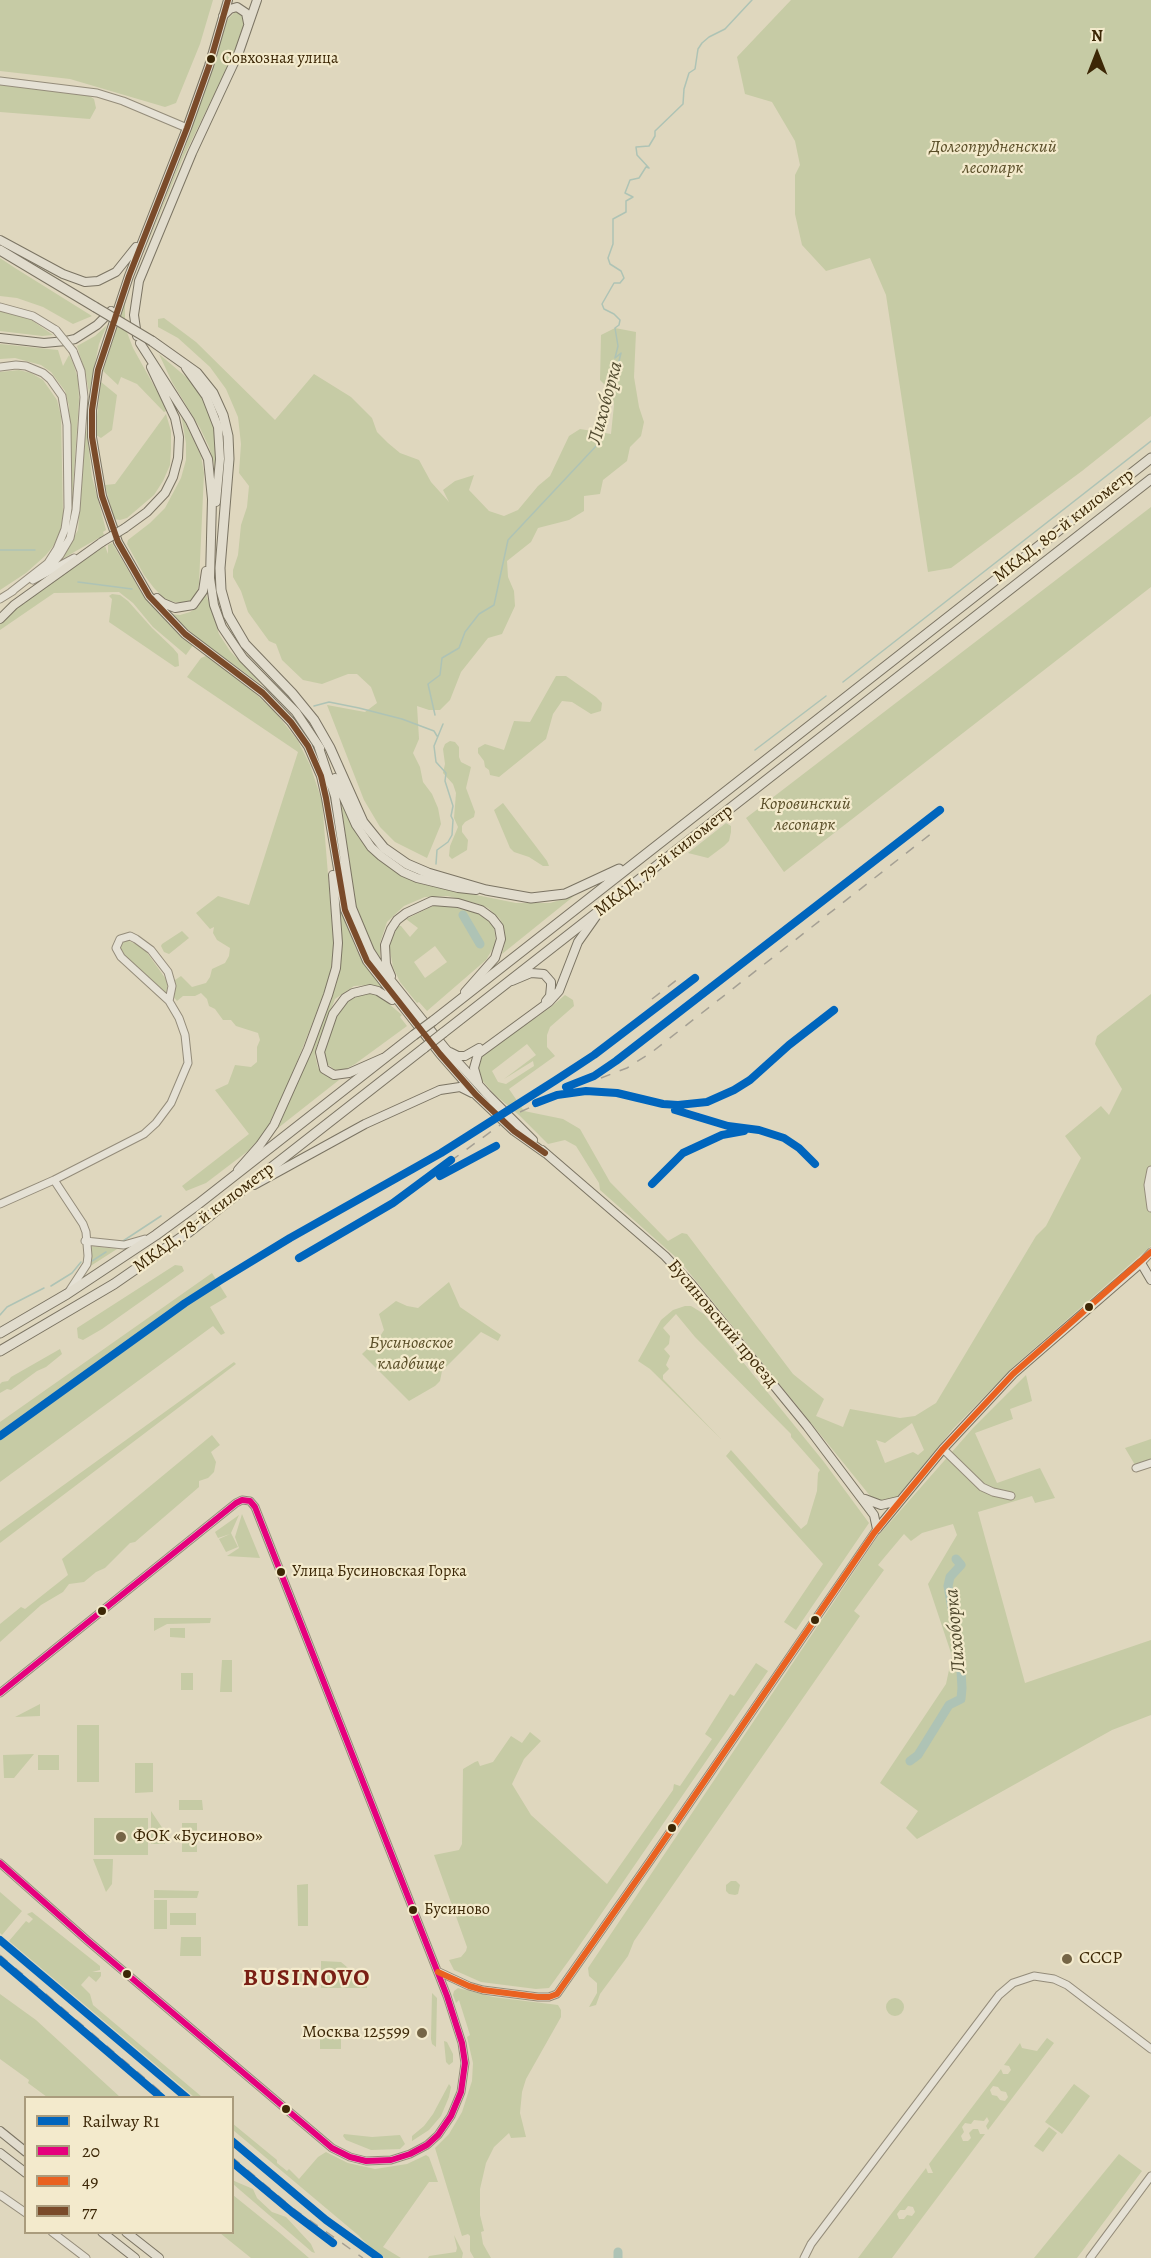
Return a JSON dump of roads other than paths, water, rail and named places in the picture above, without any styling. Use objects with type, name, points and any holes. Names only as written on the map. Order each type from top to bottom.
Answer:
[{"type":"highway","points":[[0,250],[152,341],[189,366],[206,383],[220,406],[226,423],[229,459],[220,578],[224,602],[239,636],[300,701],[314,720],[330,748],[363,822],[384,848],[406,864],[428,873],[486,890],[531,898],[554,896],[580,889],[635,862]]},
{"type":"highway","name":"МКАД, 80-й километр","points":[[978,594],[1151,458]]},
{"type":"highway","name":"МКАД, 80-й километр","points":[[987,607],[1151,479]]},
{"type":"highway","name":"МКАД, 79-й километр","points":[[388,1055],[978,594]]},
{"type":"highway","name":"МКАД, 79-й километр","points":[[397,1070],[987,607]]},
{"type":"highway","name":"МКАД, 78-й километр","points":[[3,1330],[67,1294],[156,1236],[388,1055]]},
{"type":"highway","name":"МКАД, 78-й километр","points":[[0,1352],[114,1284],[189,1232],[397,1070]]},
{"type":"main road","points":[[228,0],[187,128],[129,276],[98,370],[92,428],[106,512],[118,542],[149,596],[171,621],[201,647],[263,693],[299,733],[321,776],[342,896],[350,924],[367,961],[476,1095],[514,1131],[544,1153]]},
{"type":"main road","points":[[0,620],[20,601],[147,512],[165,494],[176,469],[179,447],[177,427],[173,412],[140,343],[134,324],[136,293],[145,264],[170,203],[248,29],[256,0]]},
{"type":"main road","points":[[221,19],[230,9],[241,8],[248,17],[248,29]]},
{"type":"main road","points":[[0,240],[71,278],[91,282],[105,279],[122,267],[148,226]]},
{"type":"main road","points":[[0,338],[55,343],[75,339],[97,325],[107,315],[129,276]]},
{"type":"main road","points":[[140,343],[170,387],[206,453],[211,480],[211,532]]},
{"type":"main road","points":[[134,570],[163,603],[175,609],[187,608],[198,600],[203,591],[220,473],[218,427],[206,396],[192,375],[171,354]]},
{"type":"main road","points":[[209,550],[214,605],[228,638],[243,657],[296,712],[318,745],[356,825],[381,856],[403,872],[417,878],[458,888],[486,890]]},
{"type":"main road","points":[[318,745],[335,796],[347,886],[354,915],[370,951],[445,1048],[544,1153]]},
{"type":"main road","points":[[225,1183],[260,1145],[274,1125],[308,1049],[333,981],[338,943],[332,839]]},
{"type":"main road","points":[[397,987],[388,970],[385,955],[385,945],[397,920],[417,907],[440,900],[458,903],[481,910],[492,918],[499,927],[501,939],[495,958],[457,1001]]},
{"type":"main road","points":[[487,1094],[475,1074],[474,1061],[478,1054],[549,1002],[559,992],[578,942],[601,910]]},
{"type":"main road","points":[[445,1048],[458,1056],[471,1054],[546,1001],[551,991],[551,982],[544,974],[538,972],[506,984]]},
{"type":"main road","points":[[388,1055],[341,1075],[334,1075],[324,1069],[320,1058],[321,1047],[333,1014],[338,1005],[352,993],[369,989],[378,991],[387,995],[407,1013]]},
{"type":"main road","points":[[238,1194],[365,1124],[440,1090],[460,1087],[476,1095]]},
{"type":"main road","name":"Бусиновский проезд","points":[[544,1153],[665,1256],[692,1285],[807,1426],[874,1515],[877,1529]]},
{"type":"main road","points":[[877,1529],[943,1449],[1013,1374],[1141,1263],[1151,1280]]},
{"type":"main road","points":[[854,1488],[867,1501],[874,1504],[887,1505],[902,1499]]},
{"type":"main road","points":[[0,2131],[24,2150]]},
{"type":"main road","points":[[0,2153],[24,2171]]},
{"type":"main road","points":[[105,2234],[135,2258]]},
{"type":"main road","points":[[129,2234],[159,2258]]},
{"type":"street","points":[[0,81],[97,93],[123,101],[187,128]]},
{"type":"street","points":[[0,307],[33,315],[56,330],[73,351],[81,371],[84,398],[74,521],[69,538],[60,555],[46,571],[33,580]]},
{"type":"street","points":[[0,367],[16,364],[43,373],[62,396],[67,424],[68,508],[65,529],[48,563],[11,592]]},
{"type":"street","points":[[0,599],[102,542]]},
{"type":"street","points":[[0,1204],[54,1180],[144,1134],[156,1123],[171,1103],[186,1072],[188,1054],[179,1018],[169,1001],[121,957],[116,948],[120,939],[130,936],[136,939],[151,950],[160,961],[171,980],[169,1001]]},
{"type":"street","points":[[1151,1170],[1148,1185],[1151,1208]]},
{"type":"street","points":[[54,1180],[83,1224],[88,1256],[86,1267],[67,1294]]},
{"type":"street","points":[[86,1241],[124,1245],[156,1236]]},
{"type":"street","points":[[1141,1263],[1151,1252]]},
{"type":"street","points":[[943,1449],[982,1487],[1011,1496]]},
{"type":"street","points":[[1137,1468],[1151,1463]]},
{"type":"street","points":[[0,1693],[236,1503],[247,1500],[255,1507],[438,1972],[465,2056],[465,2077],[459,2100],[438,2135],[418,2150],[384,2162],[358,2159],[332,2148],[96,1948],[0,1863]]},
{"type":"street","points":[[438,1972],[483,1990],[538,1997],[557,1994],[877,1529]]},
{"type":"street","points":[[804,2258],[812,2244],[999,1995],[1013,1983],[1034,1976],[1054,1979],[1067,1985],[1151,2049]]},
{"type":"street","points":[[1089,2258],[1151,2176]]},
{"type":"street","points":[[0,2194],[24,2212]]},
{"type":"street","points":[[55,2234],[86,2258]]},
{"type":"waterway","name":"Лихоборка","points":[[435,715],[428,684],[440,675],[442,658],[459,648],[465,632],[479,614],[494,605],[508,540],[598,444],[621,353],[615,358],[618,346],[615,328],[619,325],[620,320],[604,309],[602,304],[614,283],[620,283],[624,278],[621,271],[610,264],[608,258],[613,244],[613,219],[626,212],[626,201],[633,197],[625,193],[630,180],[639,178],[646,167],[649,168],[637,155],[636,147],[649,146],[655,136],[655,131],[683,104],[684,89],[689,73],[695,69],[698,49],[702,43],[725,29],[752,0]]},
{"type":"waterway","points":[[843,682],[1151,441]]},
{"type":"waterway","points":[[0,550],[35,550]]},
{"type":"waterway","points":[[78,582],[132,589]]},
{"type":"waterway","points":[[755,750],[826,696]]},
{"type":"waterway","points":[[314,706],[329,702],[359,708],[402,719],[434,731],[437,736]]},
{"type":"waterway","name":"Лихоборка","points":[[436,864],[437,850],[448,842],[452,835],[453,820],[451,816],[453,806],[445,781],[446,773],[436,762],[434,746],[443,724]]},
{"type":"waterway","name":"Лихоборка","points":[[463,915],[480,944]]},
{"type":"waterway","points":[[123,1241],[161,1216]]},
{"type":"waterway","points":[[92,1261],[106,1252]]},
{"type":"waterway","points":[[51,1286],[72,1273],[81,1262]]},
{"type":"waterway","points":[[0,1315],[7,1307],[44,1288]]},
{"type":"waterway","name":"Лихоборка","points":[[910,1761],[918,1755],[949,1705],[961,1699],[960,1655],[948,1586],[950,1577],[961,1565],[956,1559]]},
{"type":"waterway","name":"Лихоборка","points":[[618,2252],[618,2258]]},
{"type":"railway","points":[[563,1088],[594,1076],[616,1061],[940,810]]},
{"type":"railway","points":[[601,1078],[627,1068],[652,1052],[932,833]]},
{"type":"railway","points":[[0,1436],[185,1303],[290,1238],[441,1153],[556,1080],[594,1055],[695,978]]},
{"type":"railway","points":[[652,999],[678,979]]},
{"type":"railway","points":[[520,1112],[557,1095],[586,1091],[617,1093],[663,1104],[707,1102],[750,1080],[789,1045],[834,1010]]},
{"type":"railway","points":[[672,1109],[728,1126],[759,1130],[784,1138],[799,1148],[815,1164]]},
{"type":"railway","points":[[299,1258],[393,1203],[500,1125]]},
{"type":"railway","points":[[652,1184],[683,1153],[722,1135],[741,1132]]},
{"type":"railway","points":[[445,1173],[496,1146]]},
{"type":"railway","points":[[0,1940],[185,2096]]},
{"type":"railway","points":[[0,1955],[166,2096]]},
{"type":"railway","points":[[234,2143],[326,2220],[379,2258]]},
{"type":"railway","points":[[234,2159],[294,2209],[363,2258]]},
{"type":"rail line","name":"R1","points":[[566,1087],[594,1076],[616,1061],[940,810]]},
{"type":"rail line","name":"R1","points":[[0,1436],[185,1303],[290,1238],[441,1153],[556,1080],[594,1055],[695,978]]},
{"type":"rail line","name":"R1","points":[[536,1103],[557,1095],[586,1091],[617,1093],[663,1104],[707,1102],[750,1080],[789,1045],[834,1010]]},
{"type":"rail line","name":"R1","points":[[675,1110],[728,1126],[759,1130],[784,1138],[799,1148],[815,1164]]},
{"type":"rail line","name":"R1","points":[[652,1184],[683,1153],[722,1135],[744,1131]]},
{"type":"rail line","name":"R1","points":[[440,1176],[496,1146]]},
{"type":"rail line","name":"R1","points":[[299,1258],[393,1203],[451,1160]]},
{"type":"rail line","name":"R1","points":[[0,1940],[185,2096]]},
{"type":"rail line","name":"R1","points":[[0,1960],[160,2096]]},
{"type":"rail line","name":"R1","points":[[234,2143],[326,2220],[379,2258]]},
{"type":"rail line","name":"R1","points":[[234,2164],[333,2243]]},
{"type":"place","name":"Совхозная улица","points":[[211,59]]},
{"type":"place","name":"Улица Бусиновская Горка","points":[[281,1572]]},
{"type":"place","name":"ФОК «Бусиново»","points":[[121,1837]]},
{"type":"place","name":"Бусиново","points":[[413,1910]]},
{"type":"place","name":"СССР","points":[[1067,1959]]},
{"type":"place","name":"Москва 125599","points":[[422,2033]]},
{"type":"district","name":"BUSINOVO","points":[[307,1979]]},
{"type":"park label","name":"Долгопрудненский лесопарк","points":[[993,158]]},
{"type":"park label","name":"Коровинский лесопарк","points":[[805,815]]},
{"type":"park label","name":"Бусиновское кладбище","points":[[411,1354]]}]
